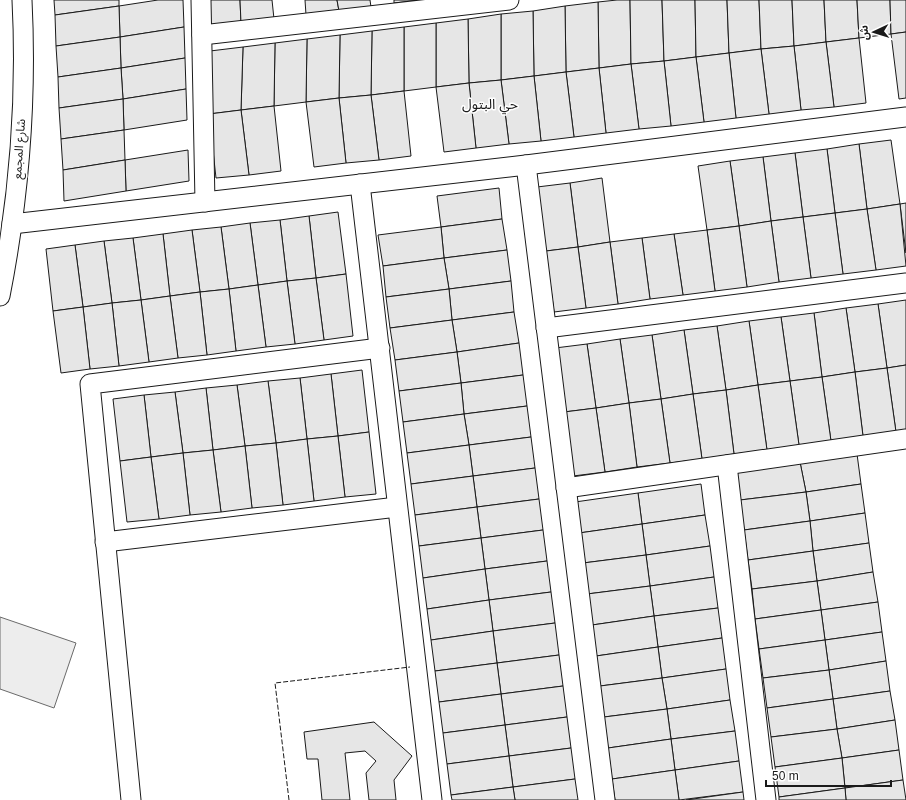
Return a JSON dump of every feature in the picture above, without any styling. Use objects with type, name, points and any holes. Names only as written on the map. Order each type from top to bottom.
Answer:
[{"type":"street","points":[[201,0],[205,202]]},
{"type":"street","points":[[202,35],[383,7],[509,0]]},
{"type":"street","name":"شارع المجمع","points":[[0,296],[12,224],[23,97],[22,2]]},
{"type":"street","points":[[12,224],[360,184],[906,117]]},
{"type":"street","points":[[526,164],[605,800]]},
{"type":"street","points":[[360,184],[432,800]]},
{"type":"street","points":[[546,328],[906,282]]},
{"type":"street","points":[[131,800],[90,384],[380,348]]},
{"type":"street","points":[[566,488],[906,439]]},
{"type":"street","points":[[727,465],[766,800]]},
{"type":"street","points":[[106,542],[397,507]]},
{"type":"shaded area","points":[[0,617],[76,643],[54,708],[0,689]]},
{"type":"building","points":[[54,0],[119,0],[119,6],[55,15]]},
{"type":"building","points":[[158,0],[183,0],[184,27],[120,37],[119,6]]},
{"type":"building","points":[[208,0],[240,0],[241,23],[208,27]]},
{"type":"building","points":[[240,0],[272,0],[274,19],[241,23]]},
{"type":"building","points":[[305,0],[337,0],[339,11],[306,15]]},
{"type":"building","points":[[337,0],[370,0],[371,7],[339,11]]},
{"type":"building","points":[[394,0],[419,0],[394,3]]},
{"type":"building","points":[[630,0],[631,64],[599,68],[598,2]]},
{"type":"building","points":[[630,0],[662,0],[664,61],[631,64]]},
{"type":"building","points":[[662,0],[695,0],[696,57],[664,61]]},
{"type":"building","points":[[695,0],[727,0],[729,53],[696,57]]},
{"type":"building","points":[[727,0],[759,0],[761,49],[729,53]]},
{"type":"building","points":[[759,0],[792,0],[794,46],[761,49]]},
{"type":"building","points":[[792,0],[824,0],[826,42],[794,46]]},
{"type":"building","points":[[824,0],[857,0],[859,38],[826,42]]},
{"type":"building","points":[[857,0],[890,0],[891,34],[859,38]]},
{"type":"building","points":[[890,0],[906,0],[906,32],[891,34]]},
{"type":"building","points":[[598,2],[599,68],[566,72],[565,6]]},
{"type":"building","points":[[119,6],[120,37],[56,46],[55,15]]},
{"type":"building","points":[[565,6],[566,72],[534,76],[533,11]]},
{"type":"building","points":[[533,11],[534,76],[501,80],[501,14]]},
{"type":"building","points":[[501,14],[501,80],[469,83],[468,19]]},
{"type":"building","points":[[468,19],[469,83],[436,87],[436,23]]},
{"type":"building","points":[[436,23],[436,87],[404,91],[404,27]]},
{"type":"building","points":[[184,27],[185,58],[121,68],[120,37]]},
{"type":"building","points":[[404,27],[404,91],[371,95],[372,31]]},
{"type":"building","points":[[372,31],[371,95],[339,98],[340,35]]},
{"type":"building","points":[[906,32],[906,98],[899,99],[891,34]]},
{"type":"building","points":[[340,35],[339,98],[306,102],[307,39]]},
{"type":"building","points":[[120,37],[121,68],[58,77],[56,46]]},
{"type":"building","points":[[859,38],[866,103],[834,107],[826,42]]},
{"type":"building","points":[[307,39],[306,102],[274,106],[275,43]]},
{"type":"building","points":[[826,42],[834,107],[801,110],[794,46]]},
{"type":"building","points":[[275,43],[274,106],[241,110],[243,47]]},
{"type":"building","points":[[794,46],[801,110],[769,114],[761,49]]},
{"type":"building","points":[[243,47],[241,110],[209,114],[210,51]]},
{"type":"building","points":[[761,49],[769,114],[736,118],[729,53]]},
{"type":"building","points":[[729,53],[736,118],[704,122],[696,57]]},
{"type":"building","points":[[696,57],[704,122],[671,126],[664,61]]},
{"type":"building","points":[[185,58],[186,89],[123,99],[121,68]]},
{"type":"building","points":[[664,61],[671,126],[639,129],[631,64]]},
{"type":"building","points":[[631,64],[639,129],[606,133],[599,68]]},
{"type":"building","points":[[121,68],[123,99],[59,108],[58,77]]},
{"type":"building","points":[[599,68],[606,133],[574,137],[566,72]]},
{"type":"building","points":[[566,72],[574,137],[541,141],[534,76]]},
{"type":"building","points":[[534,76],[541,141],[509,144],[501,80]]},
{"type":"building","points":[[501,80],[509,144],[476,148],[469,83]]},
{"type":"building","points":[[469,83],[476,148],[444,152],[436,87]]},
{"type":"building","points":[[186,89],[187,120],[124,130],[123,99]]},
{"type":"building","points":[[404,91],[411,156],[379,160],[371,95]]},
{"type":"building","points":[[371,95],[379,160],[346,163],[339,98]]},
{"type":"building","points":[[339,98],[346,163],[314,167],[306,102]]},
{"type":"building","points":[[123,99],[124,130],[61,139],[59,108]]},
{"type":"building","points":[[274,106],[281,171],[249,175],[241,110]]},
{"type":"building","points":[[241,110],[249,175],[216,178],[209,114]]},
{"type":"building","points":[[124,130],[125,160],[63,170],[61,139]]},
{"type":"building","points":[[891,140],[900,204],[867,209],[859,144]]},
{"type":"building","points":[[859,144],[867,209],[835,213],[827,149]]},
{"type":"building","points":[[827,149],[835,213],[803,217],[795,153]]},
{"type":"building","points":[[188,150],[189,181],[126,191],[125,160]]},
{"type":"building","points":[[795,153],[803,217],[771,221],[763,157]]},
{"type":"building","points":[[763,157],[771,221],[739,226],[730,161]]},
{"type":"building","points":[[125,160],[126,191],[64,201],[63,170]]},
{"type":"building","points":[[730,161],[739,226],[707,230],[698,166]]},
{"type":"building","points":[[602,178],[610,242],[578,247],[570,183]]},
{"type":"building","points":[[570,183],[578,247],[546,251],[537,187]]},
{"type":"building","points":[[499,188],[502,219],[441,227],[437,196]]},
{"type":"building","points":[[906,203],[906,253],[900,204]]},
{"type":"building","points":[[900,204],[906,266],[876,270],[867,209]]},
{"type":"building","points":[[867,209],[876,270],[843,274],[835,213]]},
{"type":"building","points":[[338,212],[346,274],[316,278],[309,216]]},
{"type":"building","points":[[835,213],[843,274],[811,278],[803,217]]},
{"type":"building","points":[[309,216],[316,278],[287,281],[280,220]]},
{"type":"building","points":[[803,217],[811,278],[779,282],[771,221]]},
{"type":"building","points":[[502,219],[507,250],[444,258],[441,227]]},
{"type":"building","points":[[280,220],[287,281],[258,285],[250,223]]},
{"type":"building","points":[[771,221],[779,282],[747,287],[739,226]]},
{"type":"building","points":[[250,223],[258,285],[229,289],[221,227]]},
{"type":"building","points":[[739,226],[747,287],[715,291],[707,230]]},
{"type":"building","points":[[221,227],[229,289],[200,292],[192,230]]},
{"type":"building","points":[[441,227],[444,258],[383,266],[378,235]]},
{"type":"building","points":[[192,230],[200,292],[170,296],[163,234]]},
{"type":"building","points":[[707,230],[715,291],[683,295],[674,234]]},
{"type":"building","points":[[163,234],[170,296],[141,300],[133,238]]},
{"type":"building","points":[[674,234],[683,295],[650,299],[642,238]]},
{"type":"building","points":[[133,238],[141,300],[112,303],[104,241]]},
{"type":"building","points":[[642,238],[650,299],[618,304],[610,242]]},
{"type":"building","points":[[104,241],[112,303],[83,307],[75,245]]},
{"type":"building","points":[[610,242],[618,304],[586,308],[578,247]]},
{"type":"building","points":[[75,245],[83,307],[53,311],[46,249]]},
{"type":"building","points":[[578,247],[586,308],[554,312],[546,251]]},
{"type":"building","points":[[507,250],[511,281],[449,289],[444,258]]},
{"type":"building","points":[[444,258],[449,289],[386,297],[383,266]]},
{"type":"building","points":[[346,274],[353,336],[324,340],[316,278]]},
{"type":"building","points":[[316,278],[324,340],[295,344],[287,281]]},
{"type":"building","points":[[287,281],[295,344],[266,347],[258,285]]},
{"type":"building","points":[[511,281],[514,312],[452,320],[449,289]]},
{"type":"building","points":[[258,285],[266,347],[236,351],[229,289]]},
{"type":"building","points":[[229,289],[236,351],[207,355],[200,292]]},
{"type":"building","points":[[449,289],[452,320],[390,328],[386,297]]},
{"type":"building","points":[[200,292],[207,355],[178,358],[170,296]]},
{"type":"building","points":[[170,296],[178,358],[149,362],[141,300]]},
{"type":"building","points":[[141,300],[149,362],[119,366],[112,303]]},
{"type":"building","points":[[906,300],[906,365],[887,368],[878,304]]},
{"type":"building","points":[[112,303],[119,366],[90,369],[83,307]]},
{"type":"building","points":[[878,304],[887,368],[855,372],[846,308]]},
{"type":"building","points":[[83,307],[90,369],[61,373],[53,311]]},
{"type":"building","points":[[846,308],[855,372],[822,377],[814,313]]},
{"type":"building","points":[[514,312],[519,343],[457,352],[452,320]]},
{"type":"building","points":[[814,313],[822,377],[790,381],[781,317]]},
{"type":"building","points":[[781,317],[790,381],[758,385],[749,321]]},
{"type":"building","points":[[452,320],[457,352],[395,360],[390,328]]},
{"type":"building","points":[[749,321],[758,385],[726,390],[717,326]]},
{"type":"building","points":[[717,326],[726,390],[693,394],[684,330]]},
{"type":"building","points":[[684,330],[693,394],[661,399],[652,335]]},
{"type":"building","points":[[652,335],[661,399],[629,403],[620,339]]},
{"type":"building","points":[[620,339],[629,403],[596,408],[587,344]]},
{"type":"building","points":[[519,343],[523,375],[461,383],[457,352]]},
{"type":"building","points":[[587,344],[596,408],[564,412],[555,348]]},
{"type":"building","points":[[457,352],[461,383],[399,391],[395,360]]},
{"type":"building","points":[[906,365],[906,431],[896,432],[887,368]]},
{"type":"building","points":[[887,368],[896,432],[863,436],[855,372]]},
{"type":"building","points":[[362,370],[369,432],[338,436],[331,374]]},
{"type":"building","points":[[855,372],[863,436],[831,441],[822,377]]},
{"type":"building","points":[[331,374],[338,436],[307,439],[300,378]]},
{"type":"building","points":[[523,375],[527,406],[464,414],[461,383]]},
{"type":"building","points":[[822,377],[831,441],[799,445],[790,381]]},
{"type":"building","points":[[300,378],[307,439],[276,443],[268,381]]},
{"type":"building","points":[[268,381],[276,443],[245,446],[237,385]]},
{"type":"building","points":[[790,381],[799,445],[767,450],[758,385]]},
{"type":"building","points":[[461,383],[464,414],[403,422],[399,391]]},
{"type":"building","points":[[237,385],[245,446],[213,450],[206,388]]},
{"type":"building","points":[[758,385],[767,450],[734,454],[726,390]]},
{"type":"building","points":[[206,388],[213,450],[183,453],[175,392]]},
{"type":"building","points":[[726,390],[734,454],[702,459],[693,394]]},
{"type":"building","points":[[175,392],[183,453],[151,457],[144,395]]},
{"type":"building","points":[[693,394],[702,459],[670,463],[661,399]]},
{"type":"building","points":[[144,395],[151,457],[120,461],[113,399]]},
{"type":"building","points":[[661,399],[670,463],[637,467],[629,403]]},
{"type":"building","points":[[629,403],[637,467],[605,472],[596,408]]},
{"type":"building","points":[[527,406],[531,437],[469,445],[464,414]]},
{"type":"building","points":[[596,408],[605,472],[573,476],[564,412]]},
{"type":"building","points":[[464,414],[469,445],[407,453],[403,422]]},
{"type":"building","points":[[369,432],[376,494],[345,497],[338,436]]},
{"type":"building","points":[[338,436],[345,497],[314,501],[307,439]]},
{"type":"building","points":[[531,437],[535,468],[473,476],[469,445]]},
{"type":"building","points":[[307,439],[314,501],[283,505],[276,443]]},
{"type":"building","points":[[276,443],[283,505],[252,508],[245,446]]},
{"type":"building","points":[[469,445],[473,476],[411,484],[407,453]]},
{"type":"building","points":[[245,446],[252,508],[221,512],[213,450]]},
{"type":"building","points":[[213,450],[221,512],[190,515],[183,453]]},
{"type":"building","points":[[183,453],[190,515],[159,519],[151,457]]},
{"type":"building","points":[[857,454],[861,484],[806,492],[800,462]]},
{"type":"building","points":[[151,457],[159,519],[127,522],[120,461]]},
{"type":"building","points":[[800,462],[806,492],[740,500],[736,471]]},
{"type":"building","points":[[535,468],[539,499],[477,507],[473,476]]},
{"type":"building","points":[[473,476],[477,507],[415,515],[411,484]]},
{"type":"building","points":[[701,484],[705,515],[642,524],[638,493]]},
{"type":"building","points":[[861,484],[865,513],[810,521],[806,492]]},
{"type":"building","points":[[806,492],[810,521],[744,530],[740,500]]},
{"type":"building","points":[[638,493],[642,524],[579,533],[575,502]]},
{"type":"building","points":[[539,499],[543,530],[481,538],[477,507]]},
{"type":"building","points":[[477,507],[481,538],[419,546],[415,515]]},
{"type":"building","points":[[865,513],[869,543],[813,551],[810,521]]},
{"type":"building","points":[[705,515],[710,546],[646,555],[642,524]]},
{"type":"building","points":[[810,521],[813,551],[748,560],[744,530]]},
{"type":"building","points":[[642,524],[646,555],[583,563],[579,533]]},
{"type":"building","points":[[543,530],[547,561],[485,569],[481,538]]},
{"type":"building","points":[[481,538],[485,569],[423,578],[419,546]]},
{"type":"building","points":[[869,543],[873,572],[817,581],[813,551]]},
{"type":"building","points":[[710,546],[714,577],[650,586],[646,555]]},
{"type":"building","points":[[813,551],[817,581],[752,589],[748,560]]},
{"type":"building","points":[[646,555],[650,586],[587,594],[583,563]]},
{"type":"building","points":[[547,561],[551,592],[489,600],[485,569]]},
{"type":"building","points":[[485,569],[489,600],[427,609],[423,578]]},
{"type":"building","points":[[873,572],[878,602],[821,610],[817,581]]},
{"type":"building","points":[[714,577],[718,608],[654,616],[650,586]]},
{"type":"building","points":[[817,581],[821,610],[755,619],[752,589]]},
{"type":"building","points":[[650,586],[654,616],[592,625],[587,594]]},
{"type":"building","points":[[551,592],[555,623],[493,631],[489,600]]},
{"type":"building","points":[[489,600],[493,631],[431,640],[427,609]]},
{"type":"building","points":[[878,602],[882,632],[825,640],[821,610]]},
{"type":"building","points":[[718,608],[722,638],[658,647],[654,616]]},
{"type":"building","points":[[821,610],[825,640],[759,649],[755,619]]},
{"type":"building","points":[[654,616],[658,647],[596,656],[592,625]]},
{"type":"building","points":[[555,623],[559,655],[497,663],[493,631]]},
{"type":"building","points":[[493,631],[497,663],[435,671],[431,640]]},
{"type":"building","points":[[882,632],[886,661],[829,670],[825,640]]},
{"type":"building","points":[[722,638],[726,669],[662,678],[658,647]]},
{"type":"building","points":[[825,640],[829,670],[763,678],[759,649]]},
{"type":"building","points":[[658,647],[662,678],[600,686],[596,656]]},
{"type":"building","points":[[559,655],[563,686],[501,694],[497,663]]},
{"type":"building","points":[[886,661],[890,691],[833,699],[829,670]]},
{"type":"building","points":[[497,663],[501,694],[439,702],[435,671]]},
{"type":"building","points":[[726,669],[730,700],[667,709],[662,678]]},
{"type":"building","points":[[829,670],[833,699],[767,708],[763,678]]},
{"type":"building","points":[[662,678],[667,709],[604,717],[600,686]]},
{"type":"building","points":[[563,686],[567,717],[505,725],[501,694]]},
{"type":"building","points":[[890,691],[895,720],[837,729],[833,699]]},
{"type":"building","points":[[501,694],[505,725],[443,733],[439,702]]},
{"type":"building","points":[[833,699],[837,729],[771,737],[767,708]]},
{"type":"building","points":[[730,700],[735,731],[671,739],[667,709]]},
{"type":"building","points":[[667,709],[671,739],[608,748],[604,717]]},
{"type":"building","points":[[567,717],[571,748],[509,756],[505,725]]},
{"type":"building","points":[[895,720],[899,750],[842,758],[837,729]]},
{"type":"building","points":[[374,722],[412,756],[394,780],[396,800],[369,800],[366,773],[376,761],[365,751],[345,753],[350,800],[322,800],[318,759],[307,759],[304,732]]},
{"type":"building","points":[[505,725],[509,756],[447,764],[443,733]]},
{"type":"building","points":[[837,729],[842,758],[775,767],[771,737]]},
{"type":"building","points":[[735,731],[739,761],[675,770],[671,739]]},
{"type":"building","points":[[671,739],[675,770],[612,779],[608,748]]},
{"type":"building","points":[[571,748],[575,779],[513,787],[509,756]]},
{"type":"building","points":[[899,750],[903,780],[845,788],[842,758]]},
{"type":"building","points":[[509,756],[513,787],[451,795],[447,764]]},
{"type":"building","points":[[842,758],[845,788],[779,797],[775,767]]},
{"type":"building","points":[[739,761],[743,792],[679,800],[675,770]]},
{"type":"building","points":[[675,770],[679,800],[615,800],[612,779]]},
{"type":"building","points":[[575,779],[578,800],[515,800],[513,787]]},
{"type":"building","points":[[903,780],[906,800],[846,800],[845,788]]},
{"type":"building","points":[[513,787],[515,800],[452,800],[451,795]]},
{"type":"building","points":[[845,788],[846,800],[779,800],[779,797]]},
{"type":"building","points":[[743,792],[744,800],[686,800]]},
{"type":"fence","points":[[289,800],[275,683],[410,667]]},
{"type":"district","name":"حي البتول","points":[[490,104]]}]
